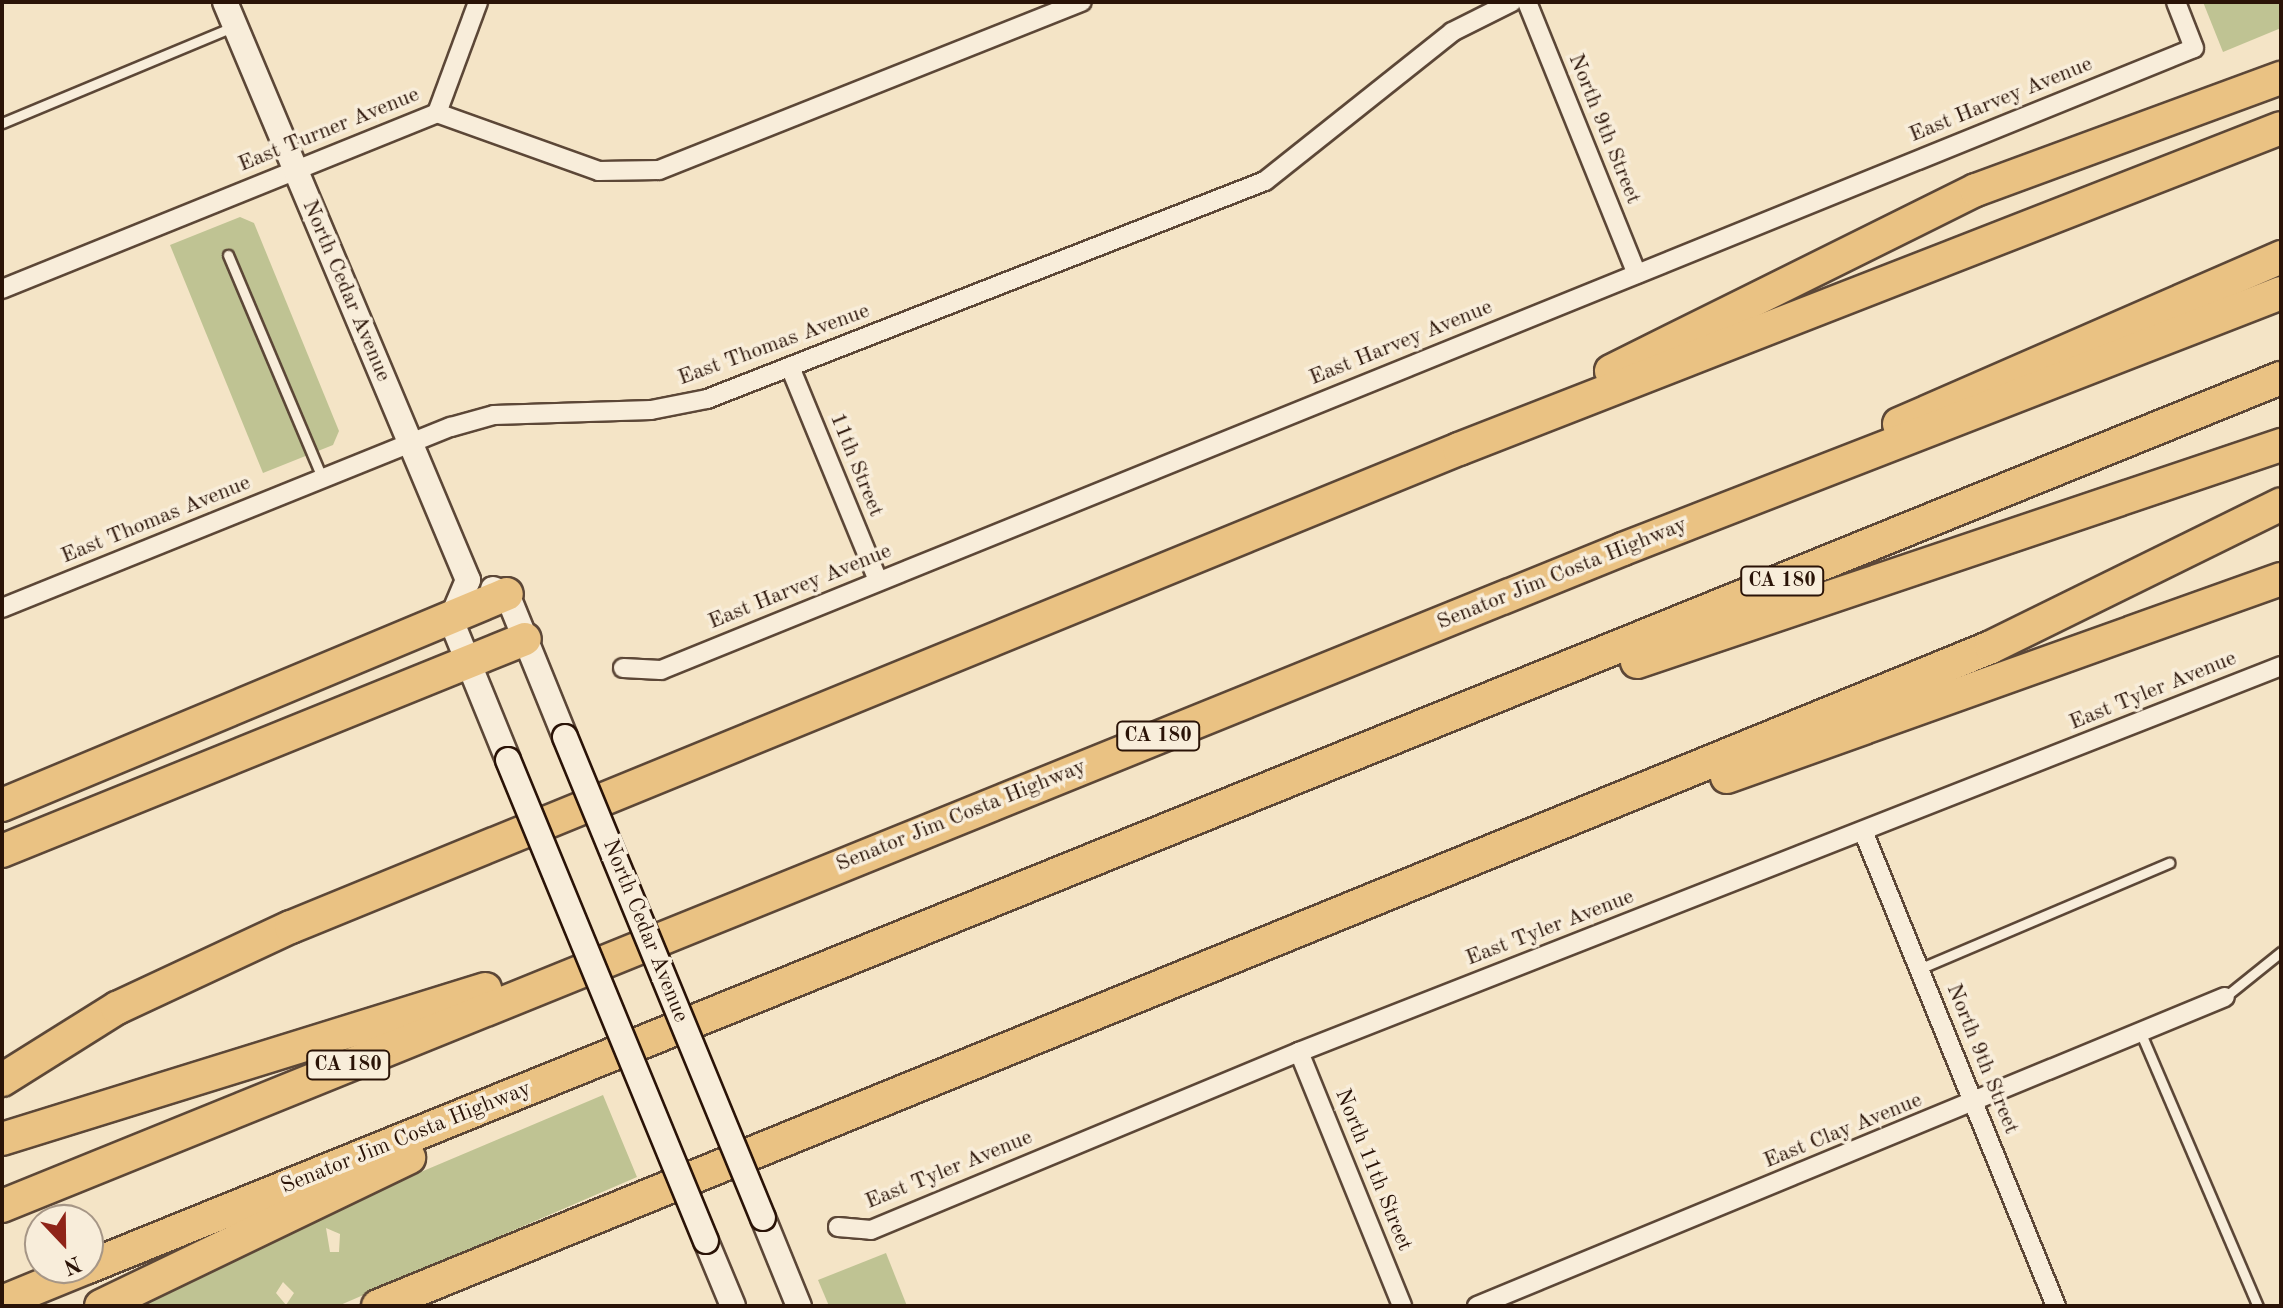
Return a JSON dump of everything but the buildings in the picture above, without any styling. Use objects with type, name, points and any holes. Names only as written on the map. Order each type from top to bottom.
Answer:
[{"type":"highway","points":[[1459,449],[1976,190],[2281,78]]},
{"type":"highway","points":[[2,1080],[43,1052],[243,947],[1459,449],[2281,128]]},
{"type":"highway","points":[[1623,549],[2281,257]]},
{"type":"highway","name":"Senator Jim Costa Highway","points":[[2,1206],[1623,549],[2281,293]]},
{"type":"highway","name":"Senator Jim Costa Highway","points":[[104,1260],[2281,378]]},
{"type":"highway","points":[[1283,784],[2281,445]]},
{"type":"highway","points":[[378,1306],[1991,647],[2281,504]]},
{"type":"highway","points":[[1334,913],[2281,579]]},
{"type":"highway","points":[[2,805],[451,620],[507,594]]},
{"type":"highway","points":[[2,851],[525,639]]},
{"type":"highway","points":[[2,1139],[694,924]]},
{"type":"highway","points":[[101,1306],[723,1010]]},
{"type":"highway","name":"Senator Jim Costa Highway","points":[[2,1302],[46,1284]]},
{"type":"main road","name":"North Cedar Avenue","points":[[225,2],[468,580]]},
{"type":"main road","points":[[507,594],[468,580],[451,620],[733,1306]]},
{"type":"main road","name":"North Cedar Avenue","points":[[507,594],[799,1306]]},
{"type":"street","points":[[437,113],[478,2]]},
{"type":"street","name":"East Turner Avenue","points":[[2,289],[437,113],[599,171],[659,170],[1082,2]]},
{"type":"street","name":"East Thomas Avenue","points":[[2,608],[410,443],[494,415],[651,410],[707,399],[1265,181],[1346,124],[1452,32],[1512,2]]},
{"type":"street","name":"North 9th Street","points":[[1527,2],[1637,274]]},
{"type":"street","name":"East Harvey Avenue","points":[[623,668],[661,670],[2194,48],[2176,2]]},
{"type":"street","name":"11th Street","points":[[790,367],[878,581]]},
{"type":"street","name":"East Tyler Avenue","points":[[838,1227],[871,1230],[1299,1052],[2281,666]]},
{"type":"street","name":"North 9th Street","points":[[1863,831],[2056,1306]]},
{"type":"street","name":"East Clay Avenue","points":[[1477,1306],[2142,1036],[2225,997]]},
{"type":"street","name":"North 11th Street","points":[[1299,1052],[1402,1306]]},
{"type":"lane","points":[[2,123],[235,26]]},
{"type":"lane","points":[[228,255],[322,478]]},
{"type":"lane","points":[[1919,969],[2169,863]]},
{"type":"lane","points":[[2225,997],[2281,952]]},
{"type":"lane","points":[[2142,1036],[2258,1306]]},
{"type":"green space","points":[[2203,2],[2281,2],[2281,28],[2223,52]]},
{"type":"green space","points":[[240,217],[254,223],[339,431],[333,445],[263,473],[170,245]]},
{"type":"green space","points":[[603,1095],[637,1177],[338,1306],[141,1306],[305,1221]],"holes":[[[326,1228],[340,1234],[339,1252],[330,1252]],[[283,1282],[294,1293],[286,1305],[276,1293]]]},
{"type":"green space","points":[[886,1253],[907,1306],[829,1306],[818,1280]]}]
